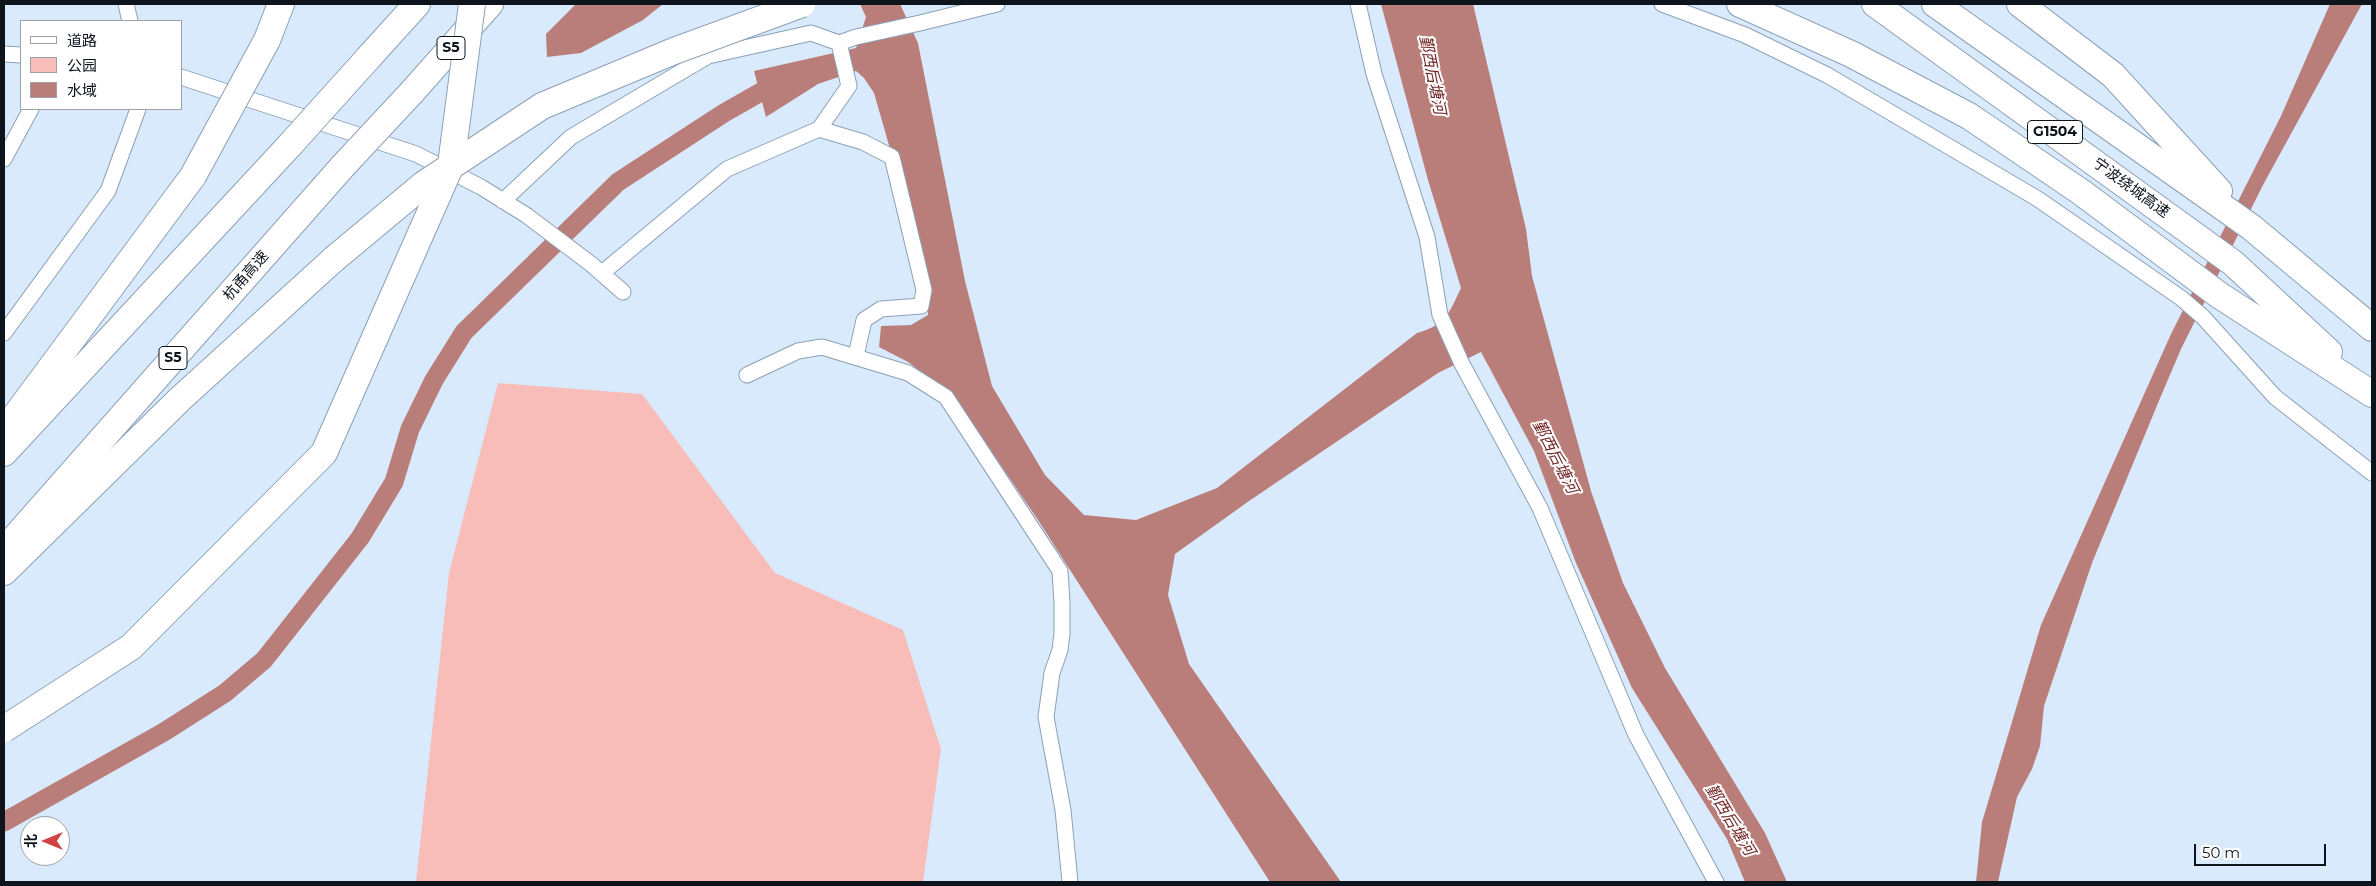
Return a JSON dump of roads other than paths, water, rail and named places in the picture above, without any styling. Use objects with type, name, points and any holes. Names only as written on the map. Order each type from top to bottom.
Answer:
[{"type":"highway","points":[[4,431],[193,176],[267,40],[281,4]]},
{"type":"highway","points":[[4,453],[289,146],[416,4]]},
{"type":"highway","points":[[4,729],[132,647],[324,453],[452,165],[472,4]]},
{"type":"highway","name":"杭甬高速","points":[[4,550],[343,166],[490,4]]},
{"type":"highway","points":[[4,572],[180,399],[334,259],[424,184],[542,106],[674,51],[802,4]]},
{"type":"highway","points":[[1740,4],[1851,54],[1969,116],[2081,192],[2219,295],[2372,392]]},
{"type":"highway","name":"宁波绕城高速","points":[[1875,4],[2233,262],[2372,392]]},
{"type":"highway","name":"G1504","points":[[1935,4],[2251,227],[2372,328]]},
{"type":"highway","points":[[2020,4],[2113,75],[2251,227]]},
{"type":"street","points":[[126,4],[130,20]]},
{"type":"street","points":[[503,201],[571,137],[708,56],[811,33],[839,43],[856,37],[920,24],[997,4]]},
{"type":"street","points":[[1358,4],[1374,74],[1427,237],[1440,315],[1462,364],[1540,508],[1636,735],[1716,882]]},
{"type":"street","points":[[1662,4],[1745,36],[1827,75],[2038,198],[2181,298],[2203,317],[2275,396],[2372,473]]},
{"type":"street","points":[[596,268],[727,169],[819,129],[849,86],[839,43]]},
{"type":"street","points":[[4,54],[20,56]]},
{"type":"street","points":[[182,77],[416,154],[481,187],[526,215],[596,268],[623,292]]},
{"type":"street","points":[[4,159],[30,110]]},
{"type":"street","points":[[4,333],[108,191],[137,111]]},
{"type":"street","points":[[819,129],[863,142],[892,157],[924,290],[921,306],[880,309],[864,320],[856,356]]},
{"type":"street","points":[[748,375],[798,351],[822,347],[908,373],[946,397],[1060,571],[1062,634],[1060,650],[1052,673],[1046,717],[1063,810],[1070,882]]},
{"type":"water","points":[[576,4],[663,4],[643,20],[581,53],[547,57],[546,34]]},
{"type":"water","name":"鄞西后塘河","points":[[860,4],[900,4],[918,43],[965,281],[992,386],[1045,475],[1084,515],[1136,520],[1217,488],[1417,333],[1441,322],[1449,311],[1461,288],[1428,180],[1381,4],[1473,4],[1526,229],[1532,276],[1591,491],[1623,583],[1665,668],[1765,833],[1787,882],[1745,882],[1727,839],[1632,688],[1576,563],[1534,451],[1481,352],[1438,373],[1249,501],[1175,554],[1168,595],[1189,664],[1341,882],[1270,882],[1038,520],[983,439],[945,390],[908,362],[879,347],[881,326],[911,325],[928,315],[924,267],[874,93],[864,78],[856,71],[818,84],[766,117],[754,71],[856,48],[866,17]]},
{"type":"water","points":[[2330,4],[2362,4],[2263,185],[2181,349],[2092,563],[2044,706],[2040,746],[2032,769],[2017,797],[1998,882],[1976,882],[1982,822],[2041,625],[2171,334],[2281,116]]},
{"type":"waterway","points":[[4,822],[164,732],[225,693],[264,660],[360,538],[394,482],[410,429],[434,380],[464,332],[618,182],[724,113],[782,80]]}]
